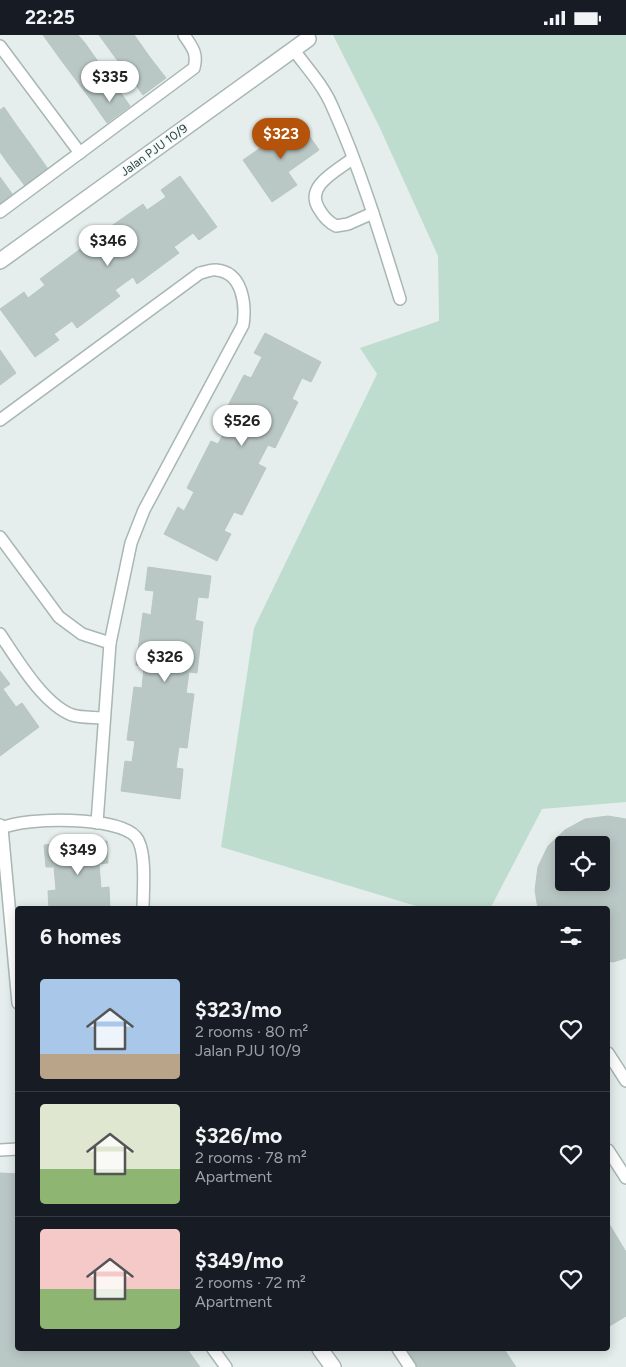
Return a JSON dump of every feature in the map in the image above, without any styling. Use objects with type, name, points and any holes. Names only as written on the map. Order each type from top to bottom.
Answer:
[{"type":"street","name":"Jalan PJU 10/9","points":[[0,261],[308,39]]},
{"type":"street","points":[[321,1351],[333,1367]]},
{"type":"lane","points":[[0,212],[194,68],[197,58],[194,49],[184,35]]},
{"type":"lane","points":[[0,46],[80,153]]},
{"type":"lane","points":[[293,49],[320,85],[332,106],[373,213],[400,299]]},
{"type":"lane","points":[[352,159],[322,182],[314,195],[315,201],[325,218],[336,226],[348,224],[373,213]]},
{"type":"lane","points":[[0,421],[200,273],[216,270],[229,274],[242,293],[245,308],[243,325],[144,510],[131,543],[110,643],[103,718],[97,823]]},
{"type":"lane","points":[[0,537],[59,617],[82,634],[110,643]]},
{"type":"lane","points":[[0,634],[26,672],[54,703],[72,715],[103,718]]},
{"type":"lane","points":[[15,972],[1,827],[13,823],[49,819],[97,823],[129,831],[136,837],[143,858],[143,906]]},
{"type":"lane","points":[[610,1056],[626,1081]]},
{"type":"lane","points":[[0,1150],[15,1149]]},
{"type":"lane","points":[[610,1154],[626,1178]]},
{"type":"lane","points":[[214,1351],[226,1367]]},
{"type":"lane","points":[[399,1351],[410,1367]]},
{"type":"green space","points":[[333,35],[626,35],[626,802],[542,809],[492,906],[416,906],[221,847],[254,628],[377,374],[360,348],[439,321],[438,256],[379,126]]},
{"type":"building","points":[[43,35],[78,35],[85,43],[61,60]]},
{"type":"building","points":[[99,35],[134,35],[135,36],[112,53]]},
{"type":"building","points":[[135,36],[149,56],[127,73],[112,53]]},
{"type":"building","points":[[85,43],[99,63],[76,80],[61,60]]},
{"type":"building","points":[[149,56],[166,78],[143,95],[127,73]]},
{"type":"building","points":[[99,63],[114,83],[91,100],[76,80]]},
{"type":"building","points":[[114,83],[130,106],[107,123],[91,100]]},
{"type":"building","points":[[4,107],[17,126],[0,139],[0,110]]},
{"type":"building","points":[[299,121],[319,150],[288,172],[297,185],[272,202],[243,160]]},
{"type":"building","points":[[17,126],[31,145],[7,162],[0,152],[0,139]]},
{"type":"building","points":[[31,145],[48,169],[25,186],[7,162]]},
{"type":"building","points":[[180,176],[217,227],[199,240],[193,233],[174,247],[179,253],[137,284],[133,277],[115,290],[120,296],[77,328],[72,321],[54,334],[59,340],[35,357],[0,309],[24,292],[28,298],[45,285],[40,279],[83,247],[88,254],[106,241],[100,234],[143,204],[147,210],[166,197],[161,190]]},
{"type":"building","points":[[0,177],[13,195],[0,205]]},
{"type":"building","points":[[265,333],[321,362],[311,382],[302,378],[292,399],[298,402],[275,448],[268,445],[258,464],[266,468],[242,515],[234,512],[224,531],[231,534],[217,561],[164,534],[178,507],[184,511],[194,492],[187,488],[211,441],[218,444],[228,425],[220,421],[244,375],[251,378],[262,357],[254,353]]},
{"type":"building","points":[[0,350],[16,373],[0,385]]},
{"type":"building","points":[[148,567],[211,576],[208,598],[198,597],[195,620],[203,622],[197,673],[189,672],[186,693],[194,694],[187,748],[179,747],[176,768],[183,769],[180,799],[121,791],[125,761],[132,762],[135,741],[127,740],[134,687],[142,688],[144,667],[136,665],[143,613],[151,615],[154,591],[145,590]]},
{"type":"building","points":[[0,671],[10,684],[3,689],[16,707],[22,703],[39,727],[0,756]]},
{"type":"building","points":[[608,816],[626,819],[626,958],[610,961],[610,906],[538,906],[535,890],[538,867],[548,846],[555,839],[555,891],[610,891],[610,836],[559,836],[565,830],[585,819]]},
{"type":"building","points":[[107,841],[108,863],[99,864],[101,888],[109,887],[110,906],[49,906],[48,891],[56,890],[54,867],[46,867],[44,845]]},
{"type":"building","points":[[0,1173],[15,1174],[15,1351],[188,1351],[200,1367],[0,1367]]},
{"type":"building","points":[[610,1225],[626,1252],[626,1316],[610,1326]]},
{"type":"building","points":[[406,1351],[505,1351],[516,1367],[416,1367]]}]
